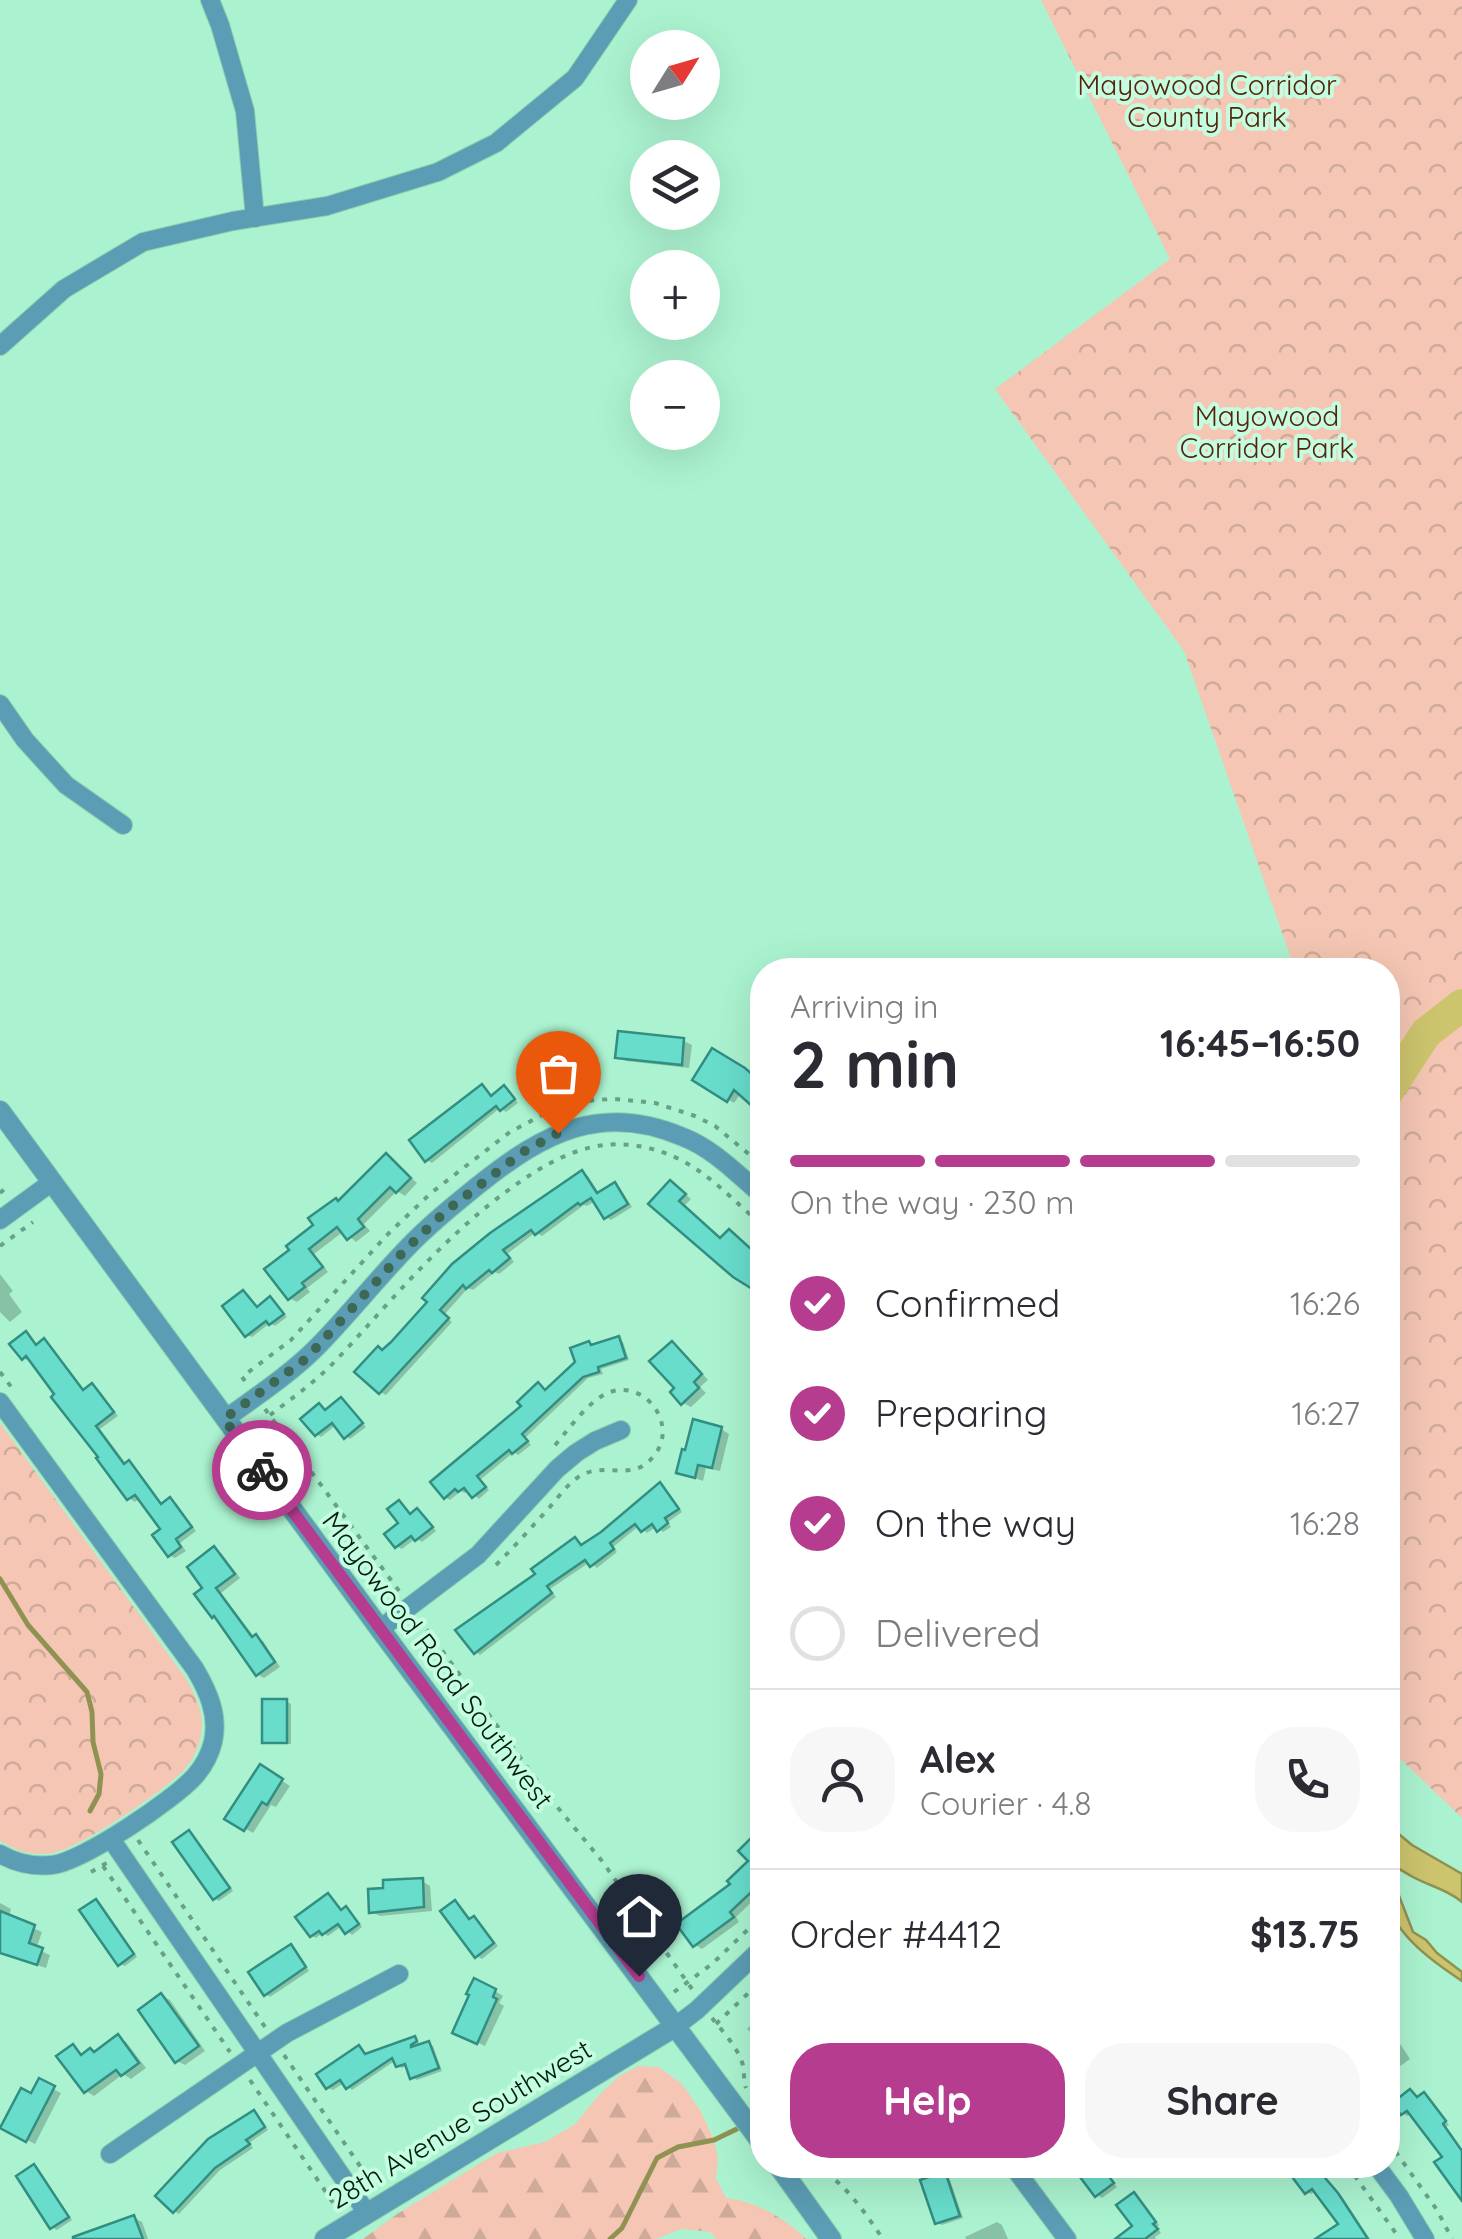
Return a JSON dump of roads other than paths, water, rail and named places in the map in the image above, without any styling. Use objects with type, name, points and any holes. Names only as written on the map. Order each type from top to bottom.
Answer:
[{"type":"street","points":[[210,0],[245,111],[255,218]]},
{"type":"street","points":[[0,346],[64,289],[143,242],[327,206],[438,172],[496,143],[575,78],[628,0]]},
{"type":"street","points":[[0,704],[66,785],[123,825]]},
{"type":"street","name":"Mayowood Road Southwest","points":[[0,1111],[676,2026],[739,2096],[750,2119]]},
{"type":"street","points":[[224,1419],[307,1358],[446,1211],[523,1152],[558,1133],[615,1122],[650,1126],[702,1146],[750,1185]]},
{"type":"street","points":[[0,1220],[52,1182]]},
{"type":"street","points":[[0,1402],[194,1669],[204,1684],[215,1724],[209,1754],[183,1788],[84,1854],[52,1865],[19,1863],[0,1854]]},
{"type":"street","points":[[380,1629],[478,1555],[557,1469],[595,1441],[621,1430]]},
{"type":"street","points":[[110,1838],[367,2213]]},
{"type":"street","points":[[676,2026],[750,1959]]},
{"type":"street","points":[[110,2154],[274,2041],[400,1974]]},
{"type":"street","name":"28th Avenue Southwest","points":[[325,2239],[676,2026]]},
{"type":"street","points":[[787,2178],[832,2239]]},
{"type":"street","points":[[1022,2178],[1068,2239]]},
{"type":"street","points":[[1385,2178],[1426,2239]]},
{"type":"waterway","points":[[1400,1073],[1426,1033],[1462,1005]]},
{"type":"waterway","points":[[0,1579],[28,1625],[87,1692],[101,1774],[99,1794],[90,1811]]},
{"type":"waterway","points":[[610,2239],[622,2228],[657,2158],[678,2147],[714,2140],[743,2126]]},
{"type":"park label","name":"Mayowood Corridor County Park","points":[[1207,101]]},
{"type":"park label","name":"Mayowood Corridor Park","points":[[1267,432]]}]
